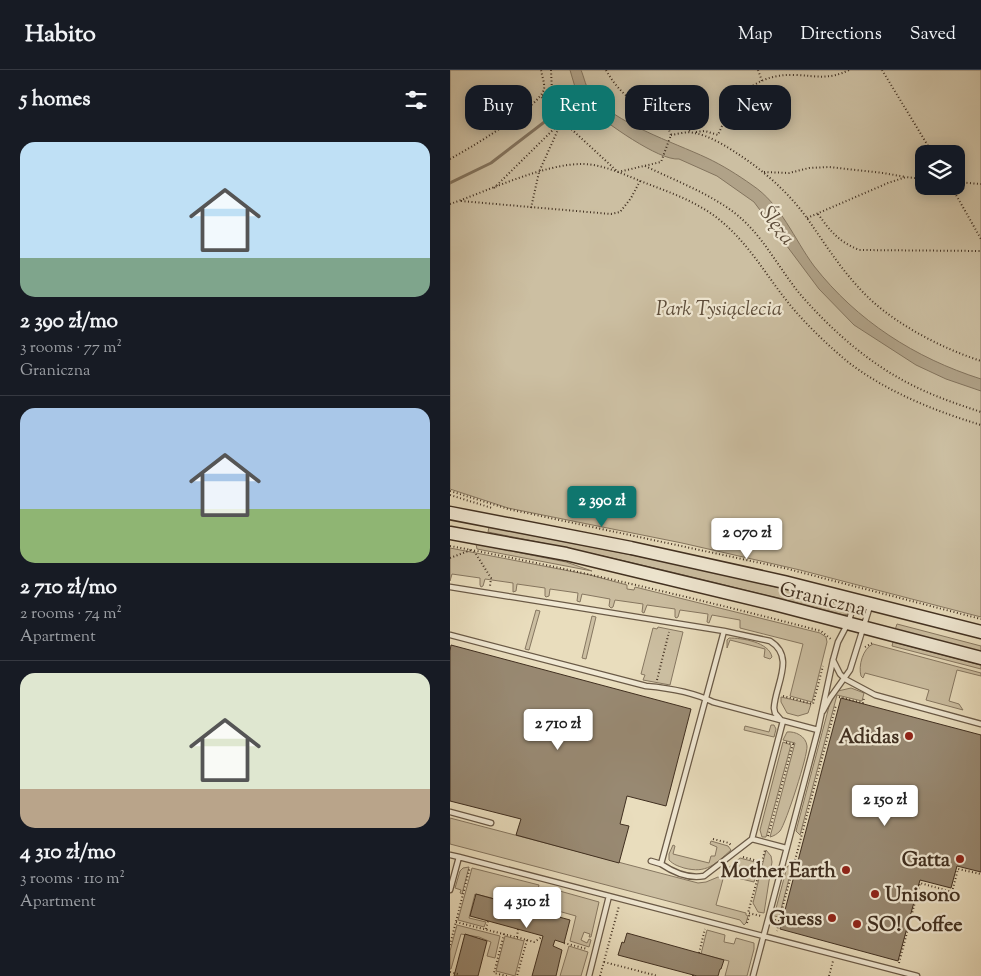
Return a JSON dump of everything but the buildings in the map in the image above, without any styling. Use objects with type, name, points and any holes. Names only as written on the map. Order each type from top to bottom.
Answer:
[{"type":"main road","name":"Graniczna","points":[[450,513],[631,548],[784,582],[981,632]]},
{"type":"main road","name":"Graniczna","points":[[450,533],[566,554],[848,623],[981,658]]},
{"type":"lane","points":[[450,587],[724,631],[770,641],[778,647],[783,655],[784,664],[774,708],[775,713],[782,720]]},
{"type":"lane","points":[[822,715],[823,700],[838,642],[848,623],[855,600]]},
{"type":"lane","points":[[753,976],[822,715],[830,698],[850,670],[871,604]]},
{"type":"lane","points":[[661,864],[724,631]]},
{"type":"lane","points":[[450,635],[646,686],[669,689],[705,698],[713,702],[818,730]]},
{"type":"lane","points":[[833,660],[840,674],[845,679],[875,695],[981,724]]},
{"type":"lane","points":[[651,861],[661,864],[672,872],[697,878],[704,876],[752,839],[782,720]]},
{"type":"lane","points":[[450,812],[491,823]]},
{"type":"lane","points":[[752,839],[786,848]]},
{"type":"lane","points":[[450,855],[918,976]]},
{"type":"lane","points":[[450,890],[458,857]]},
{"type":"lane","points":[[589,976],[609,896]]},
{"type":"path","points":[[541,70],[544,89],[541,96]]},
{"type":"path","points":[[450,159],[483,140],[541,96],[552,92],[551,70]]},
{"type":"path","points":[[606,70],[613,83],[625,96]]},
{"type":"path","points":[[758,70],[762,81]]},
{"type":"path","points":[[715,141],[734,102],[744,92],[762,81],[770,77],[783,75],[823,78],[849,70]]},
{"type":"path","points":[[882,70],[928,145]]},
{"type":"path","points":[[492,189],[553,130]]},
{"type":"path","points":[[530,208],[539,172],[558,130]]},
{"type":"path","points":[[572,130],[618,172]]},
{"type":"path","points":[[618,172],[661,162],[670,140],[669,130]]},
{"type":"path","points":[[688,130],[727,147],[764,172],[807,218],[845,272],[879,307],[908,327],[948,348],[981,361]]},
{"type":"path","points":[[671,135],[705,131],[718,135]]},
{"type":"path","points":[[450,204],[539,172],[561,166],[583,164],[601,166],[695,203],[717,218],[751,251],[796,311],[848,361],[884,386],[926,405],[981,425]]},
{"type":"path","points":[[646,166],[696,189],[745,222],[760,238],[806,302],[861,353],[909,384],[981,412]]},
{"type":"path","points":[[764,172],[789,173],[809,168],[830,167],[915,178]]},
{"type":"path","points":[[807,218],[872,189],[906,177]]},
{"type":"path","points":[[459,201],[602,214],[620,212],[631,198],[640,181]]},
{"type":"path","points":[[965,183],[981,184]]},
{"type":"path","points":[[956,195],[981,240]]},
{"type":"path","points":[[818,214],[835,236],[845,244],[859,250],[981,250]]},
{"type":"path","points":[[450,546],[589,573],[716,604],[821,631],[829,639],[838,642]]},
{"type":"path","points":[[450,558],[473,550]]},
{"type":"path","points":[[473,550],[491,578],[489,594]]},
{"type":"path","points":[[655,687],[669,632]]},
{"type":"path","points":[[858,646],[864,647],[873,642],[880,644]]},
{"type":"path","points":[[862,654],[864,647]]},
{"type":"path","points":[[776,694],[812,704],[824,663]]},
{"type":"path","points":[[785,933],[776,931],[838,696],[863,703],[866,690]]},
{"type":"path","points":[[768,836],[793,744],[778,740]]},
{"type":"path","points":[[713,839],[728,843],[733,848]]},
{"type":"path","points":[[765,850],[747,913],[779,921]]},
{"type":"path","points":[[743,857],[762,862]]},
{"type":"path","points":[[450,945],[471,865]]},
{"type":"path","points":[[897,963],[920,883],[952,892],[958,868],[981,874]]},
{"type":"path","points":[[600,976],[620,899]]},
{"type":"path","points":[[486,929],[488,921]]},
{"type":"path","points":[[456,922],[534,942],[542,937]]},
{"type":"path","points":[[516,937],[518,929]]},
{"type":"path","points":[[504,934],[494,974],[507,976]]},
{"type":"path","points":[[517,976],[527,940]]},
{"type":"path","points":[[564,943],[590,950]]},
{"type":"path","points":[[699,953],[701,944]]},
{"type":"path","points":[[829,976],[835,954]]},
{"type":"path","points":[[604,962],[658,976]]},
{"type":"path","points":[[450,972],[458,974]]},
{"type":"path","points":[[642,976],[643,972]]},
{"type":"green space","name":"Park Tysiąclecia","points":[[450,70],[981,70],[981,617],[800,570],[682,543],[508,508],[450,489]]},
{"type":"green space","points":[[489,527],[671,563],[807,594],[839,604],[848,614],[844,615],[622,560],[488,532]]},
{"type":"green space","points":[[476,544],[566,562],[592,571],[477,549]]},
{"type":"green space","points":[[450,548],[590,575],[627,585],[627,589],[634,590],[635,587],[820,633],[826,637],[827,642],[812,702],[790,696],[803,644],[740,628],[740,620],[712,615],[709,623],[707,622],[708,614],[680,610],[676,618],[675,609],[647,605],[644,613],[642,612],[643,604],[615,600],[611,608],[609,606],[610,599],[582,594],[580,602],[577,601],[578,593],[550,589],[549,596],[546,597],[545,588],[517,584],[516,591],[513,592],[513,583],[485,579],[481,587],[480,578],[452,574],[450,581]]},
{"type":"green space","points":[[536,610],[540,611],[529,650],[525,649]]},
{"type":"green space","points":[[592,616],[596,617],[586,659],[582,658]]},
{"type":"green space","points":[[897,624],[981,646],[981,652],[895,630]]},
{"type":"green space","points":[[658,627],[683,632],[670,685],[643,680],[645,675],[641,674],[653,628],[657,629]]},
{"type":"green space","points":[[729,638],[748,640],[761,644],[770,652],[772,657],[770,659],[764,657],[765,649],[730,640],[727,648],[727,640]]},
{"type":"green space","points":[[893,642],[981,665],[981,669],[892,646]]},
{"type":"green space","points":[[873,644],[981,673],[981,676],[957,670],[949,701],[959,704],[963,710],[926,700],[929,690],[865,673],[863,678],[861,676],[862,658],[866,649]]},
{"type":"green space","points":[[851,688],[864,693],[862,701],[837,695],[800,835],[796,831],[831,699],[838,691]]},
{"type":"green space","points":[[781,697],[811,704],[808,713],[798,716],[787,713],[781,702]]},
{"type":"green space","points":[[771,725],[774,725],[776,729],[774,737],[744,730],[745,726],[769,732]]},
{"type":"green space","points":[[787,732],[797,733],[805,739],[807,746],[804,762],[787,816],[780,831],[770,837],[795,743],[783,740]]},
{"type":"green space","points":[[783,742],[791,745],[766,837],[762,837],[760,830]]},
{"type":"green space","points":[[450,818],[698,883],[718,877],[723,879],[716,905],[746,913],[748,916],[746,923],[744,925],[740,920],[450,844]]},
{"type":"green space","points":[[711,841],[728,846],[731,850],[720,860],[705,869],[692,870],[684,868],[669,860],[669,854],[673,845],[675,846],[673,854],[709,863],[711,856],[715,856],[717,847],[710,844]]},
{"type":"green space","points":[[766,850],[771,856],[772,862],[764,913],[758,912],[753,903]]},
{"type":"green space","points":[[740,858],[759,863],[754,882],[725,875],[725,871]]},
{"type":"green space","points":[[793,863],[779,917],[774,916],[787,867]]},
{"type":"green space","points":[[469,867],[462,894],[460,893],[461,890],[455,888],[460,871],[463,868]]},
{"type":"green space","points":[[472,868],[539,885],[533,909],[531,911],[523,909],[523,906],[501,900],[500,903],[492,901],[492,898],[475,894],[469,918],[486,922],[484,927],[458,920]]},
{"type":"green space","points":[[549,888],[599,902],[591,937],[589,937],[590,934],[584,932],[581,940],[587,943],[589,939],[591,940],[589,947],[570,941],[576,916],[544,907]]},
{"type":"green space","points":[[457,925],[500,936],[495,958],[487,956],[491,942],[479,937],[461,934],[450,969],[450,951]]},
{"type":"green space","points":[[707,930],[725,935],[724,942],[734,944],[736,938],[754,943],[747,976],[725,976],[729,961],[701,954]]},
{"type":"green space","points":[[505,936],[524,941],[515,976],[496,971]]},
{"type":"green space","points":[[569,946],[588,952],[581,976],[560,976]]},
{"type":"water","points":[[570,70],[581,70],[586,85],[574,85]]},
{"type":"water","name":"Ślęza","points":[[615,115],[625,121],[625,130],[643,130],[707,158],[762,193],[779,212],[814,266],[849,304],[868,320],[910,349],[981,379],[981,391],[946,379],[916,365],[854,325],[819,289],[754,202],[717,176],[679,159],[659,154],[615,128]]},
{"type":"waterway","points":[[450,183],[491,163],[542,124]]},
{"type":"place","name":"Adidas","points":[[909,736]]},
{"type":"place","name":"Gatta","points":[[960,859]]},
{"type":"place","name":"Mother Earth","points":[[846,870]]},
{"type":"place","name":"Unisono","points":[[875,894]]},
{"type":"place","name":"Guess","points":[[832,918]]},
{"type":"place","name":"SO! Coffee","points":[[857,924]]}]
